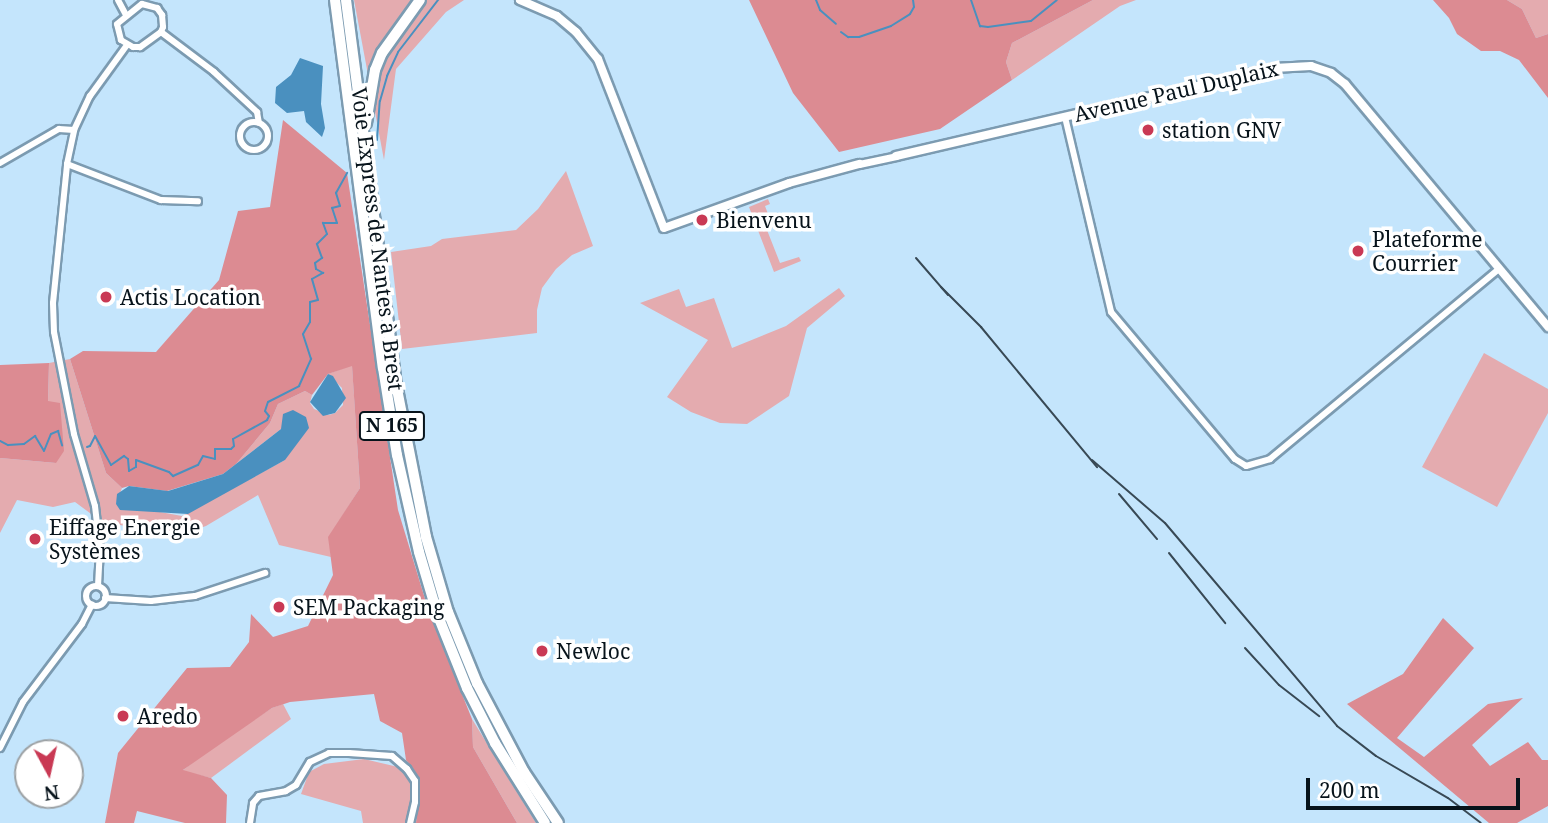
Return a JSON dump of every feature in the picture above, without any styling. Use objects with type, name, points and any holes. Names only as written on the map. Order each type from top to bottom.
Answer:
[{"type":"highway","name":"Voie Express de Nantes à Brest","points":[[335,0],[383,368],[416,541],[438,616],[461,674],[495,743],[545,823]]},
{"type":"highway","name":"Voie Express de Nantes à Brest","points":[[345,0],[365,131],[399,408],[430,552],[449,612],[477,683],[524,772],[558,823]]},
{"type":"highway","points":[[365,131],[379,62],[391,38],[420,0]]},
{"type":"main road","points":[[520,0],[557,16],[576,32],[598,59],[664,228],[789,183],[859,164]]},
{"type":"main road","name":"Avenue Paul Duplaix","points":[[896,156],[1288,65],[1322,69],[1345,84],[1548,327]]},
{"type":"street","points":[[118,0],[126,15]]},
{"type":"street","points":[[142,4],[152,5],[162,15],[161,32],[140,47],[127,45],[118,36],[117,24],[142,4]]},
{"type":"street","points":[[161,32],[214,72],[257,112],[259,123],[268,134],[267,143],[259,150],[250,150],[242,145],[240,132],[246,125],[259,123]]},
{"type":"street","points":[[98,586],[100,550],[95,506],[74,434],[54,324],[67,164],[74,130],[90,96],[127,45]]},
{"type":"street","points":[[1065,117],[1111,312],[1235,459],[1246,466],[1270,459],[1499,270]]},
{"type":"street","points":[[0,163],[59,129],[74,130]]},
{"type":"street","name":"Avenue Paul Duplaix","points":[[859,164],[896,156]]},
{"type":"street","points":[[67,164],[161,200],[198,201]]},
{"type":"street","points":[[105,598],[151,601],[195,596],[265,573]]},
{"type":"street","points":[[98,586],[103,589],[105,598]]},
{"type":"street","points":[[98,586],[87,591],[86,597],[92,604],[100,604],[105,598]]},
{"type":"street","points":[[0,748],[23,702],[82,624],[92,604]]},
{"type":"street","points":[[260,823],[251,822],[253,803],[259,796],[286,791],[296,785],[310,762],[328,753],[392,756],[415,781],[415,802],[410,823]]},
{"type":"shaded area","points":[[354,0],[464,0],[446,12],[396,69],[384,160]]},
{"type":"shaded area","points":[[749,0],[1093,0],[1012,43],[1006,62],[1012,80],[940,129],[839,152],[793,93]]},
{"type":"shaded area","points":[[1093,0],[1136,0],[1120,6],[1012,80],[1006,62],[1012,43]]},
{"type":"shaded area","points":[[1433,0],[1507,0],[1522,9],[1536,38],[1548,34],[1548,98],[1519,60],[1500,51],[1481,51],[1457,34],[1449,18]]},
{"type":"shaded area","points":[[1507,0],[1548,0],[1548,34],[1536,38],[1522,9]]},
{"type":"shaded area","points":[[283,120],[347,173],[398,510],[429,612],[472,719],[473,747],[517,823],[416,823],[419,791],[415,771],[406,760],[402,733],[380,721],[374,694],[290,702],[272,708],[183,770],[211,778],[227,795],[226,823],[185,823],[137,811],[134,823],[105,823],[118,753],[187,668],[230,667],[249,642],[251,614],[273,637],[308,626],[333,575],[328,537],[360,488],[352,366],[328,374],[312,395],[305,391],[278,404],[270,423],[236,464],[223,474],[167,491],[129,486],[122,488],[106,473],[70,359],[83,351],[156,352],[219,280],[238,211],[270,207]]},
{"type":"shaded area","points":[[566,171],[593,246],[572,255],[556,269],[542,288],[537,310],[537,333],[402,349],[391,252],[431,246],[442,239],[516,230],[538,209]]},
{"type":"shaded area","points":[[768,199],[770,204],[765,206],[773,227],[767,230],[780,263],[799,257],[801,261],[774,272],[749,207]]},
{"type":"shaded area","points":[[839,288],[845,296],[807,328],[789,396],[747,424],[720,423],[691,412],[667,397],[708,340],[640,303],[679,289],[686,307],[714,298],[732,348],[786,326]]},
{"type":"shaded area","points":[[1484,353],[1548,389],[1548,413],[1497,507],[1422,467]]},
{"type":"shaded area","points":[[70,359],[106,473],[122,488],[116,504],[182,516],[285,460],[281,429],[236,464],[270,423],[278,404],[305,391],[312,395],[310,403],[314,409],[329,415],[335,413],[343,405],[342,388],[328,374],[352,365],[360,488],[329,537],[331,557],[279,545],[258,495],[206,526],[179,535],[102,522],[75,502],[53,507],[17,500],[0,533],[0,458],[56,463],[48,402],[49,363]]},
{"type":"shaded area","points":[[49,363],[48,401],[60,403],[64,451],[56,463],[0,458],[0,365]]},
{"type":"shaded area","points":[[1443,618],[1474,648],[1397,738],[1424,757],[1488,704],[1523,698],[1472,745],[1490,766],[1528,742],[1542,760],[1548,760],[1548,806],[1517,823],[1489,823],[1347,704],[1403,674]]},
{"type":"shaded area","points":[[283,704],[291,719],[211,778],[182,771],[216,744],[272,708]]},
{"type":"shaded area","points":[[472,719],[536,823],[517,823],[473,747]]},
{"type":"shaded area","points":[[364,759],[398,767],[406,760],[415,771],[419,791],[416,823],[363,823],[361,811],[301,794],[309,772],[324,764]]},
{"type":"water","points":[[300,58],[323,66],[321,104],[325,128],[322,137],[306,122],[304,111],[287,113],[275,103],[276,87],[291,75]]},
{"type":"water","points":[[328,374],[333,376],[346,398],[335,413],[323,416],[310,402]]},
{"type":"water","points":[[293,410],[306,417],[309,428],[285,460],[188,514],[120,510],[116,504],[117,494],[129,486],[168,491],[223,474],[281,429],[283,414]]},
{"type":"waterway","points":[[377,140],[380,101],[387,76],[398,52],[438,0]]},
{"type":"waterway","points":[[816,0],[820,10],[836,24]]},
{"type":"waterway","points":[[841,32],[848,37],[859,37],[891,26],[910,14],[914,7],[913,0]]},
{"type":"waterway","points":[[971,0],[980,26],[988,27],[1031,21],[1057,0]]},
{"type":"waterway","points":[[87,447],[95,436],[111,465],[124,456],[128,459],[129,471],[136,467],[136,460],[173,476],[198,465],[203,456],[215,459],[215,449],[231,449],[234,446],[233,439],[267,420],[269,416],[265,411],[268,402],[299,386],[311,359],[303,334],[310,322],[310,302],[318,300],[312,279],[323,273],[316,269],[315,263],[322,258],[317,244],[327,234],[323,223],[337,223],[332,208],[340,206],[336,193],[347,173]]},
{"type":"waterway","points":[[0,441],[8,445],[24,444],[35,436],[44,451],[51,434],[58,431],[62,445]]},
{"type":"railway","points":[[916,258],[948,295]]},
{"type":"railway","points":[[941,287],[981,327],[1097,467]]},
{"type":"railway","points":[[1092,460],[1165,523],[1337,726],[1376,756],[1448,798],[1481,823]]},
{"type":"railway","points":[[1119,494],[1157,539]]},
{"type":"railway","points":[[1169,553],[1225,623]]},
{"type":"railway","points":[[1245,648],[1279,685],[1319,716]]},
{"type":"place","name":"station GNV","points":[[1148,130]]},
{"type":"place","name":"Bienvenu","points":[[702,220]]},
{"type":"place","name":"Plateforme Courrier","points":[[1358,251]]},
{"type":"place","name":"Actis Location","points":[[106,297]]},
{"type":"place","name":"Eiffage Energie Systèmes","points":[[35,539]]},
{"type":"place","name":"SEM Packaging","points":[[279,607]]},
{"type":"place","name":"Newloc","points":[[542,651]]},
{"type":"place","name":"Aredo","points":[[123,716]]}]
